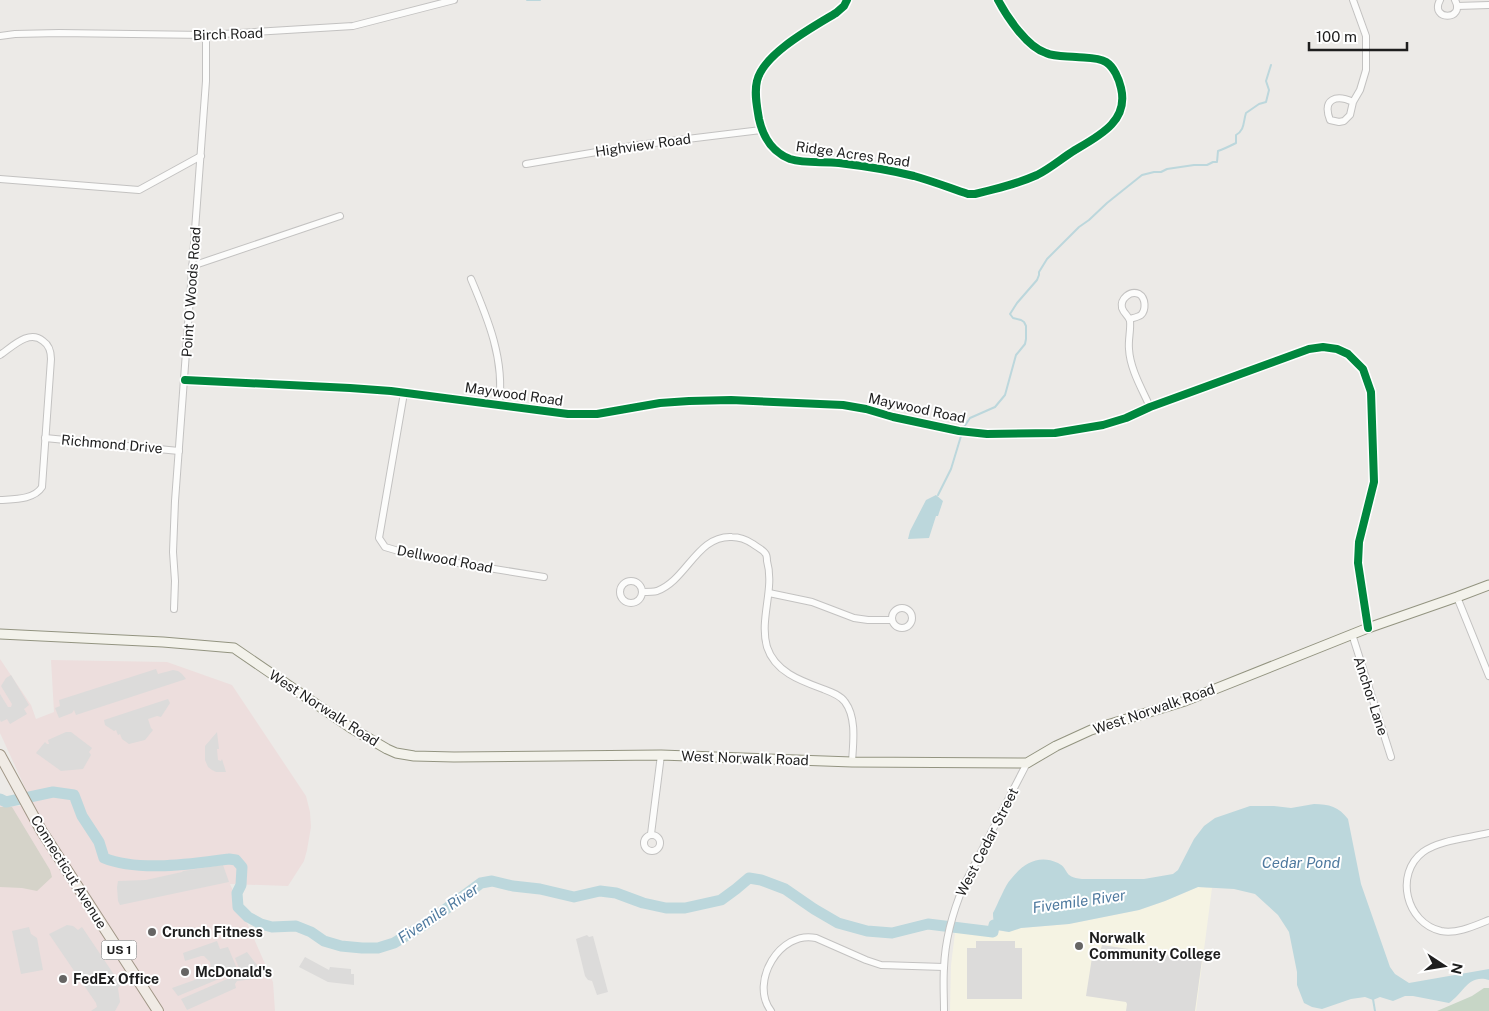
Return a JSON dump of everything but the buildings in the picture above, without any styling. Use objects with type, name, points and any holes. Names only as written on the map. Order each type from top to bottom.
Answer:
[{"type":"main road","name":"West Norwalk Road","points":[[0,634],[163,642],[234,648],[351,728],[387,749],[414,756],[529,759],[661,755],[852,762],[1027,763],[1056,746],[1090,730],[1185,701],[1352,634],[1489,585]]},
{"type":"main road","name":"Connecticut Avenue","points":[[0,755],[45,836],[158,1011]]},
{"type":"street","name":"Birch Road","points":[[0,36],[59,33],[206,35],[354,26],[454,0]]},
{"type":"street","name":"Ridge Acres Road","points":[[847,0],[844,6],[836,13],[776,53],[765,65],[756,82],[756,92],[761,130],[767,141],[773,148],[790,159],[802,162],[837,163],[896,172],[925,179],[968,194],[1012,184],[1044,170],[1108,129],[1118,115],[1120,108],[1122,90],[1120,83],[1112,68],[1106,62],[1098,59],[1052,55],[1038,50],[1013,24],[998,0]]},
{"type":"street","points":[[1353,0],[1366,36],[1366,70],[1360,90],[1353,102],[1350,115],[1344,121],[1330,120],[1327,113],[1330,101],[1335,98],[1346,98],[1353,102]]},
{"type":"street","points":[[1440,0],[1438,10],[1444,16],[1453,14],[1456,11],[1456,3],[1489,5]]},
{"type":"street","name":"Point O Woods Road","points":[[174,608],[178,451],[201,156],[206,81],[206,35]]},
{"type":"street","name":"Highview Road","points":[[526,164],[638,145],[761,130]]},
{"type":"street","points":[[0,179],[139,190],[201,156]]},
{"type":"street","points":[[192,266],[340,216]]},
{"type":"street","points":[[471,279],[489,324],[496,352],[500,378],[499,404]]},
{"type":"street","points":[[1130,319],[1129,349],[1133,369],[1150,408]]},
{"type":"street","name":"Richmond Drive","points":[[0,355],[23,339],[30,337],[42,339],[51,353],[43,483],[40,490],[33,495],[0,500]]},
{"type":"street","name":"Maywood Road","points":[[185,380],[404,392],[556,413],[581,414],[689,401],[731,400],[843,406],[866,409],[893,417],[959,431],[987,434],[1054,434],[1103,425],[1309,349],[1323,347],[1337,349],[1348,354],[1363,370],[1371,392],[1374,482],[1359,542],[1358,563],[1368,628]]},
{"type":"street","name":"Dellwood Road","points":[[404,392],[379,538],[380,542],[385,547],[402,552],[544,578]]},
{"type":"street","name":"Richmond Drive","points":[[45,438],[178,451]]},
{"type":"street","points":[[642,592],[656,591],[670,584],[681,574],[700,549],[717,539],[731,536],[747,540],[765,553],[770,570],[765,629],[767,648],[774,662],[788,674],[836,694],[846,703],[852,718],[854,741],[852,762]]},
{"type":"street","points":[[769,593],[812,602],[854,618],[892,620]]},
{"type":"street","points":[[1458,597],[1489,676]]},
{"type":"street","name":"Anchor Lane","points":[[1352,634],[1391,757]]},
{"type":"street","points":[[652,834],[661,755]]},
{"type":"street","name":"West Cedar Street","points":[[944,1011],[944,967],[956,902],[1027,763]]},
{"type":"street","points":[[1489,833],[1441,843],[1422,853],[1411,866],[1406,890],[1412,908],[1423,922],[1434,929],[1452,932],[1489,920]]},
{"type":"street","points":[[771,1011],[763,992],[766,975],[782,947],[801,938],[816,938],[881,965],[944,967]]},
{"type":"shaded area","points":[[0,659],[31,705],[36,719],[54,712],[51,660],[167,662],[232,685],[306,796],[310,812],[311,827],[304,861],[288,886],[230,884],[273,982],[275,1011],[0,1011],[0,803],[18,806],[33,805],[0,733]]},
{"type":"shaded area","points":[[156,669],[158,674],[173,670],[178,671],[186,679],[76,715],[74,710],[72,713],[59,718],[55,708],[60,706],[59,700]]},
{"type":"shaded area","points":[[11,675],[29,705],[24,709],[27,714],[10,724],[7,719],[1,722],[0,720],[0,694],[8,707],[11,707],[12,704],[1,686],[6,678]]},
{"type":"shaded area","points":[[168,699],[170,703],[161,717],[157,716],[148,719],[153,730],[145,740],[129,744],[122,739],[120,734],[118,735],[116,730],[114,731],[105,725],[104,720]]},
{"type":"shaded area","points":[[66,732],[71,732],[92,748],[89,752],[91,755],[83,769],[61,771],[36,753],[45,742],[49,744],[48,740]]},
{"type":"shaded area","points":[[217,732],[218,760],[221,761],[222,759],[226,772],[212,770],[208,767],[205,760],[205,746]]},
{"type":"shaded area","points":[[0,807],[12,807],[50,870],[52,877],[37,891],[0,887]]},
{"type":"shaded area","points":[[223,865],[229,882],[120,905],[118,901],[118,881],[146,880],[183,871]]},
{"type":"shaded area","name":"Norwalk Community College","points":[[1198,887],[1212,888],[1196,1011],[950,1011],[951,965],[956,925],[1009,932],[1021,928],[1069,924],[1139,910]]},
{"type":"shaded area","points":[[67,925],[73,926],[78,930],[82,927],[121,985],[118,988],[120,1002],[115,1011],[91,1011],[97,1007],[96,1003],[49,934]]},
{"type":"shaded area","points":[[29,927],[31,934],[37,938],[43,970],[21,974],[12,931]]},
{"type":"shaded area","points":[[587,935],[589,937],[593,936],[608,992],[597,995],[592,981],[588,980],[585,976],[576,939]]},
{"type":"shaded area","points":[[217,941],[220,949],[228,947],[238,971],[178,996],[172,988],[209,974],[211,968],[210,962],[204,956],[185,961],[183,953]]},
{"type":"shaded area","points":[[976,941],[1015,941],[1015,948],[1022,948],[1022,999],[967,999],[967,948],[976,948]]},
{"type":"shaded area","points":[[1102,945],[1202,960],[1195,1011],[1126,1011],[1126,1002],[1086,996],[1093,951],[1100,952]]},
{"type":"shaded area","points":[[247,952],[264,974],[262,978],[237,981],[235,984],[236,988],[187,1010],[181,999],[241,973],[235,958]]},
{"type":"shaded area","points":[[305,957],[329,970],[330,967],[351,969],[351,974],[354,974],[354,985],[328,982],[299,967]]},
{"type":"green space","points":[[1484,988],[1489,988],[1489,1011],[1437,1011],[1472,996]]},
{"type":"water","points":[[936,495],[943,501],[929,538],[908,539],[910,531],[926,500]]},
{"type":"water","name":"Cedar Pond","points":[[1314,804],[1333,807],[1348,819],[1361,884],[1390,967],[1395,974],[1409,983],[1489,969],[1489,980],[1482,979],[1471,982],[1449,1003],[1413,996],[1405,996],[1393,1001],[1380,997],[1373,1000],[1365,997],[1351,999],[1322,1009],[1312,1007],[1304,1003],[1297,985],[1297,972],[1289,932],[1278,915],[1255,894],[1234,889],[1198,887],[1139,910],[1069,924],[1021,928],[1009,932],[997,930],[995,926],[993,913],[1006,886],[1021,869],[1032,862],[1051,860],[1062,865],[1069,875],[1082,879],[1144,879],[1173,874],[1178,870],[1194,839],[1204,826],[1215,818],[1250,806],[1291,808]]},
{"type":"waterway","points":[[527,0],[540,0]]},
{"type":"waterway","points":[[964,427],[970,418],[995,407],[1005,395],[1016,355],[1025,344],[1026,339],[1026,326],[1024,322],[1013,318],[1010,314],[1037,280],[1039,272],[1047,259],[1079,227],[1142,175],[1161,172],[1167,169],[1207,165],[1217,162],[1218,151],[1236,143],[1236,135],[1242,128],[1246,113],[1259,104],[1266,102],[1269,90],[1266,81],[1271,65]]},
{"type":"waterway","points":[[938,495],[951,469],[961,436]]},
{"type":"waterway","name":"Fivemile River","points":[[0,799],[6,802],[53,792],[74,795],[82,816],[99,842],[104,858],[118,862],[133,865],[166,866],[229,859],[236,860],[242,867],[241,885],[237,893],[238,907],[248,917],[272,927],[296,926],[311,932],[324,941],[341,946],[378,948],[394,943],[427,923],[481,883],[492,881],[574,897],[600,891],[616,893],[643,903],[666,908],[685,908],[721,900],[749,878],[761,880],[785,889],[838,923],[867,931],[892,933],[928,924],[993,932],[994,925]]},
{"type":"waterway","points":[[1373,999],[1375,1011]]},
{"type":"cycle path","points":[[847,0],[844,6],[836,13],[779,51],[761,71],[756,86],[756,100],[759,119],[769,143],[778,152],[790,159],[839,163],[896,172],[921,178],[968,194],[1014,184],[1037,175],[1102,133],[1110,126],[1121,110],[1121,88],[1114,70],[1109,64],[1099,59],[1053,55],[1039,50],[1018,31],[998,0]]},
{"type":"cycle path","points":[[185,380],[391,391],[568,414],[597,414],[660,403],[689,401],[731,400],[843,405],[959,431],[987,434],[1055,433],[1103,425],[1126,418],[1150,407],[1309,349],[1323,347],[1337,349],[1348,354],[1363,369],[1371,392],[1374,482],[1359,542],[1358,563],[1368,628]]},
{"type":"place","name":"Crunch Fitness","points":[[152,932]]},
{"type":"place","name":"Norwalk Community College","points":[[1079,946]]},
{"type":"place","name":"McDonald's","points":[[185,972]]},
{"type":"place","name":"FedEx Office","points":[[63,979]]}]
